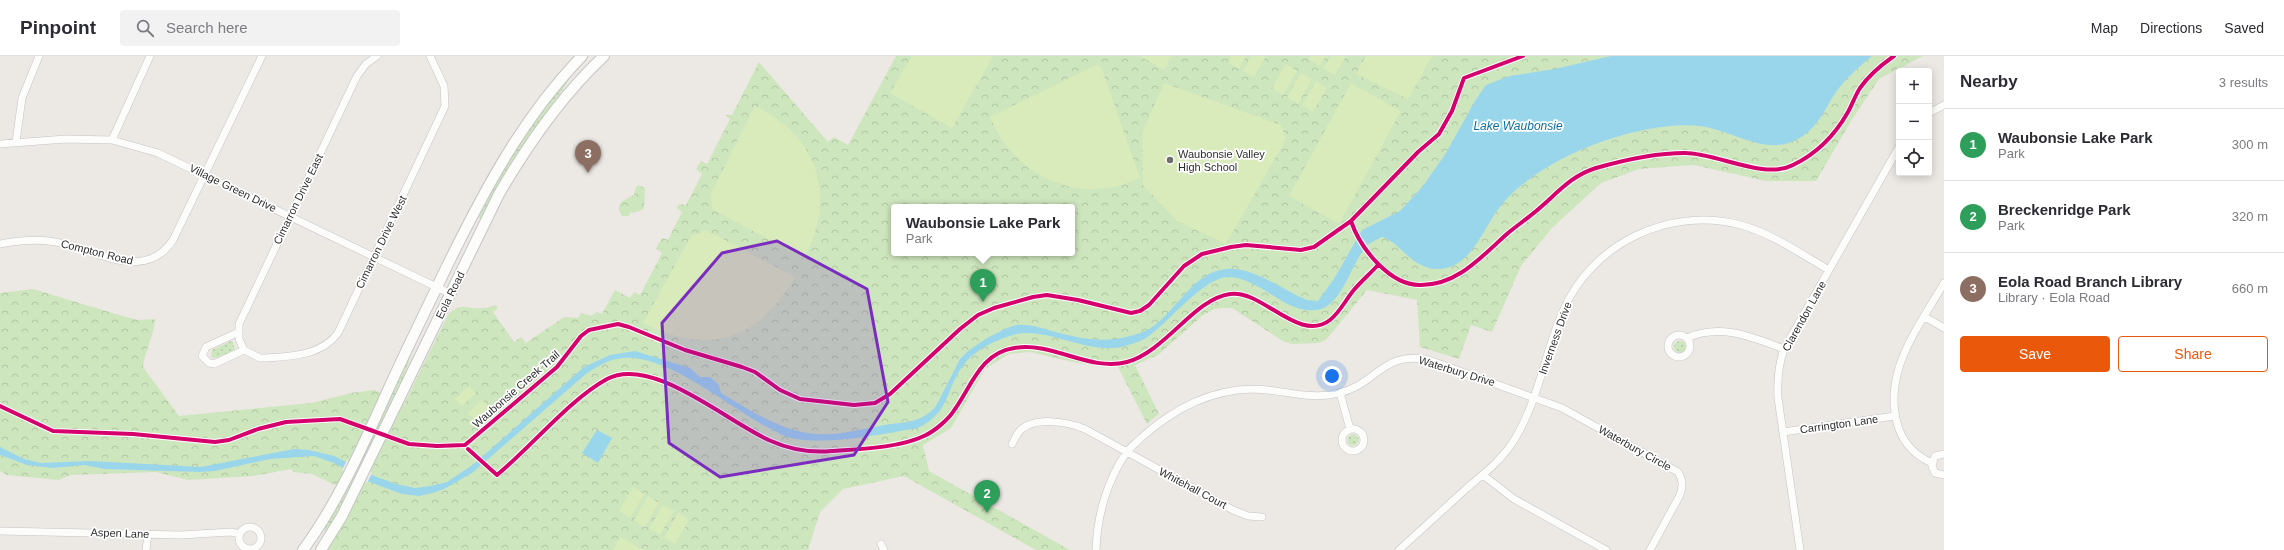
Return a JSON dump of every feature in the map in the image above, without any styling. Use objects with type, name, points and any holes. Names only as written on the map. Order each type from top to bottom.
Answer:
[{"type":"main road","name":"Eola Road","points":[[303,550],[346,481],[482,194],[512,144],[534,112],[582,56]]},
{"type":"main road","name":"Eola Road","points":[[321,550],[342,516],[499,194],[528,146],[570,91],[604,56]]},
{"type":"street","points":[[16,142],[22,98],[39,56]]},
{"type":"street","points":[[112,140],[150,56]]},
{"type":"street","name":"Compton Road","points":[[0,244],[26,240],[53,241],[124,261],[147,262],[164,252],[173,240],[262,56]]},
{"type":"street","name":"Cimarron Drive East","points":[[239,332],[239,324],[358,76],[366,64],[377,56]]},
{"type":"street","name":"Cimarron Drive West","points":[[244,350],[260,358],[312,352],[325,346],[338,333],[445,106],[444,86],[430,56]]},
{"type":"street","points":[[1932,111],[1944,105]]},
{"type":"street","name":"Village Green Drive","points":[[0,144],[66,139],[112,140],[158,153],[451,294]]},
{"type":"street","name":"Clarendon Lane","points":[[1800,550],[1777,379],[1784,349],[1896,152]]},
{"type":"street","name":"Inverness Drive","points":[[1399,550],[1501,458],[1515,439],[1535,397],[1563,311],[1581,280],[1604,255],[1621,243],[1645,231],[1664,224],[1691,220],[1731,223],[1768,235],[1829,270]]},
{"type":"street","points":[[1932,463],[1921,458],[1906,443],[1895,416],[1894,391],[1897,370],[1903,356],[1944,284]]},
{"type":"street","points":[[1925,317],[1944,328]]},
{"type":"street","points":[[1687,338],[1709,331],[1725,331],[1760,340],[1784,349]]},
{"type":"street","points":[[239,332],[239,339],[244,350],[214,364],[209,364],[202,356],[206,347],[239,332]]},
{"type":"street","name":"Waterbury Drive","points":[[1096,550],[1098,526],[1103,504],[1126,452],[1170,414],[1215,394],[1252,389],[1308,395],[1340,393],[1361,383],[1389,364],[1412,357],[1429,360],[1535,397]]},
{"type":"street","points":[[1340,393],[1350,429]]},
{"type":"street","name":"Waterbury Circle","points":[[1535,397],[1562,408],[1678,472],[1681,478],[1682,486],[1680,495],[1650,550]]},
{"type":"street","name":"Carrington Lane","points":[[1783,432],[1895,416]]},
{"type":"street","name":"Whitehall Court","points":[[1012,444],[1018,433],[1026,427],[1041,422],[1059,422],[1078,426],[1233,510],[1248,516],[1262,517]]},
{"type":"street","points":[[1944,454],[1935,456],[1932,463],[1935,472],[1944,475]]},
{"type":"street","points":[[1483,475],[1514,499],[1606,550]]},
{"type":"street","name":"Aspen Lane","points":[[0,531],[240,534]]},
{"type":"street","points":[[146,550],[148,534]]},
{"type":"highlighted area","points":[[777,241],[867,289],[888,402],[854,455],[720,477],[669,443],[662,323],[722,253]]},
{"type":"green space","points":[[896,56],[1923,56],[1900,68],[1896,68],[1896,70],[1879,79],[1851,121],[1816,181],[1766,181],[1694,165],[1639,169],[1601,183],[1552,228],[1521,266],[1492,332],[1471,325],[1459,359],[1420,347],[1417,300],[1367,290],[1326,340],[1318,343],[1291,344],[1281,340],[1232,308],[1214,309],[1202,316],[1158,355],[1135,365],[1159,414],[1147,424],[1118,367],[1077,363],[1030,352],[1009,354],[985,369],[951,428],[923,445],[929,471],[1070,550],[1036,550],[904,476],[843,489],[820,512],[808,550],[328,550],[358,496],[312,474],[293,472],[292,469],[253,476],[188,480],[156,472],[71,475],[59,480],[7,475],[0,471],[0,293],[33,289],[138,320],[155,319],[143,367],[179,416],[311,403],[351,393],[374,390],[404,404],[448,315],[456,308],[487,308],[496,305],[498,308],[493,312],[514,342],[521,337],[526,343],[564,317],[578,318],[581,313],[591,316],[597,312],[602,314],[615,290],[630,298],[634,292],[640,295],[662,253],[656,248],[662,238],[668,240],[682,212],[677,208],[679,204],[686,205],[702,174],[696,169],[701,161],[707,164],[730,119],[725,115],[732,115],[759,62],[828,142],[834,137],[848,145]]},
{"type":"green space","points":[[912,56],[993,56],[952,128],[890,93]]},
{"type":"green space","points":[[1140,56],[1172,56],[1164,70]]},
{"type":"green space","points":[[1231,56],[1246,56],[1239,69],[1228,62]]},
{"type":"green space","points":[[1251,56],[1266,56],[1254,77],[1243,71]]},
{"type":"green space","points":[[1311,56],[1326,56],[1320,66],[1309,60]]},
{"type":"green space","points":[[1331,56],[1346,56],[1335,75],[1323,68]]},
{"type":"green space","points":[[1366,56],[1432,56],[1408,99],[1356,74]]},
{"type":"green space","points":[[1286,64],[1297,71],[1283,95],[1272,88]]},
{"type":"green space","points":[[1096,65],[1101,67],[1140,178],[1107,188],[1088,189],[1053,181],[1036,173],[1009,149],[998,134],[990,117]]},
{"type":"green space","points":[[1301,73],[1312,79],[1298,104],[1287,97]]},
{"type":"green space","points":[[568,78],[569,80],[512,165],[481,219],[479,218],[486,199],[506,163],[530,128]]},
{"type":"green space","points":[[1316,81],[1327,88],[1313,112],[1302,105]]},
{"type":"green space","points":[[1164,83],[1281,125],[1286,139],[1226,244],[1177,221],[1143,185],[1142,133]]},
{"type":"green space","points":[[1351,83],[1401,111],[1339,224],[1289,196]]},
{"type":"green space","points":[[755,106],[777,119],[794,134],[807,151],[816,170],[820,191],[819,213],[814,235],[804,258],[713,210],[710,195]]},
{"type":"green space","points":[[639,185],[645,188],[644,208],[640,211],[630,213],[629,216],[622,216],[619,205],[624,200],[634,195],[636,187]]},
{"type":"green space","points":[[706,230],[795,277],[781,299],[765,316],[748,328],[730,336],[710,340],[689,339],[667,333],[643,323],[691,236]]},
{"type":"green space","points":[[231,341],[233,342],[235,350],[217,358],[211,357],[212,350]]},
{"type":"green space","points":[[1680,341],[1684,343],[1686,347],[1684,351],[1680,353],[1676,351],[1674,347],[1676,343]]},
{"type":"green space","points":[[409,355],[411,356],[401,385],[365,458]]},
{"type":"green space","points":[[469,386],[476,393],[462,406],[455,399]]},
{"type":"green space","points":[[482,400],[489,407],[475,420],[468,413]]},
{"type":"green space","points":[[1351,435],[1355,435],[1357,436],[1357,444],[1351,445],[1348,442],[1348,438]]},
{"type":"green space","points":[[351,482],[353,483],[333,523],[325,532],[324,529]]},
{"type":"green space","points":[[633,487],[644,494],[630,518],[619,511]]},
{"type":"green space","points":[[648,496],[659,503],[645,527],[634,520]]},
{"type":"green space","points":[[663,505],[674,511],[660,535],[649,529]]},
{"type":"green space","points":[[678,513],[689,520],[675,544],[664,537]]},
{"type":"green space","points":[[620,537],[643,550],[613,550]]},
{"type":"water","name":"Lake Waubonsie","points":[[1611,56],[1872,56],[1840,87],[1815,125],[1796,140],[1784,144],[1760,144],[1712,128],[1694,125],[1681,125],[1649,129],[1599,143],[1567,156],[1520,186],[1500,207],[1469,254],[1452,266],[1441,269],[1422,266],[1389,240],[1382,237],[1372,242],[1363,250],[1336,298],[1329,305],[1321,309],[1309,310],[1297,308],[1253,284],[1241,279],[1229,277],[1209,284],[1188,300],[1148,337],[1128,345],[1113,348],[1098,348],[1053,337],[1024,333],[998,340],[970,357],[954,380],[943,406],[929,422],[918,428],[837,440],[820,441],[788,437],[769,428],[692,380],[671,369],[650,361],[631,358],[612,360],[587,373],[472,473],[444,489],[419,496],[402,494],[367,481],[334,463],[314,456],[270,459],[215,471],[200,472],[105,469],[84,465],[53,468],[27,465],[0,455],[0,447],[24,459],[41,463],[90,461],[201,467],[294,449],[309,450],[334,456],[374,476],[396,484],[415,488],[431,486],[447,482],[474,464],[584,367],[610,355],[635,351],[690,368],[700,377],[710,377],[719,385],[721,393],[766,419],[790,429],[815,434],[832,434],[913,421],[925,416],[936,406],[963,355],[989,337],[1013,326],[1030,326],[1071,336],[1098,340],[1116,339],[1141,333],[1159,322],[1203,277],[1226,269],[1246,271],[1307,300],[1318,301],[1334,279],[1362,230],[1400,211],[1423,186],[1446,153],[1475,101],[1486,85],[1510,76],[1555,69]]},
{"type":"water","points":[[597,430],[612,438],[598,463],[582,453]]},
{"type":"pier","points":[[1358,232],[1369,247],[1367,251],[1356,236]]},
{"type":"pier","points":[[347,460],[372,473],[367,483],[342,470]]},
{"type":"cycle path","name":"Waubonsie Creek Trail","points":[[0,406],[53,431],[133,434],[215,442],[229,440],[258,429],[286,422],[340,419],[409,444],[437,446],[465,445],[557,367],[581,336],[589,330],[618,324],[685,350],[755,372],[780,390],[800,399],[854,405],[875,403],[890,394],[960,329],[978,315],[994,308],[1033,297],[1047,295],[1078,300],[1131,313],[1140,311],[1149,305],[1184,266],[1202,254],[1246,245],[1301,250],[1314,247],[1351,221],[1418,152],[1439,134],[1452,111],[1464,78],[1523,56]]},
{"type":"cycle path","points":[[1351,221],[1361,243],[1378,264],[1388,272],[1409,284],[1434,284],[1458,275],[1469,268],[1508,233],[1538,210],[1573,179],[1596,168],[1618,162],[1663,154],[1685,153],[1698,154],[1755,168],[1781,169],[1793,165],[1817,149],[1831,136],[1843,120],[1858,91],[1867,79],[1894,56]]},
{"type":"cycle path","points":[[468,449],[497,475],[579,399],[607,379],[625,374],[646,376],[668,383],[690,394],[753,432],[778,444],[793,449],[824,452],[854,450],[903,443],[928,434],[945,421],[961,400],[978,371],[993,356],[1003,351],[1014,348],[1028,347],[1056,352],[1099,363],[1113,364],[1127,362],[1141,356],[1154,347],[1204,305],[1217,298],[1230,294],[1242,295],[1255,299],[1293,321],[1306,325],[1318,326],[1334,317],[1350,295],[1378,265]]},
{"type":"place","name":"Waubonsie Valley High School","points":[[1170,160]]},
{"type":"place","name":"Eola Road Branch Library","points":[[588,173]]},
{"type":"place","name":"Waubonsie Lake Park","points":[[983,302]]},
{"type":"place","name":"Breckenridge Park","points":[[987,513]]}]
